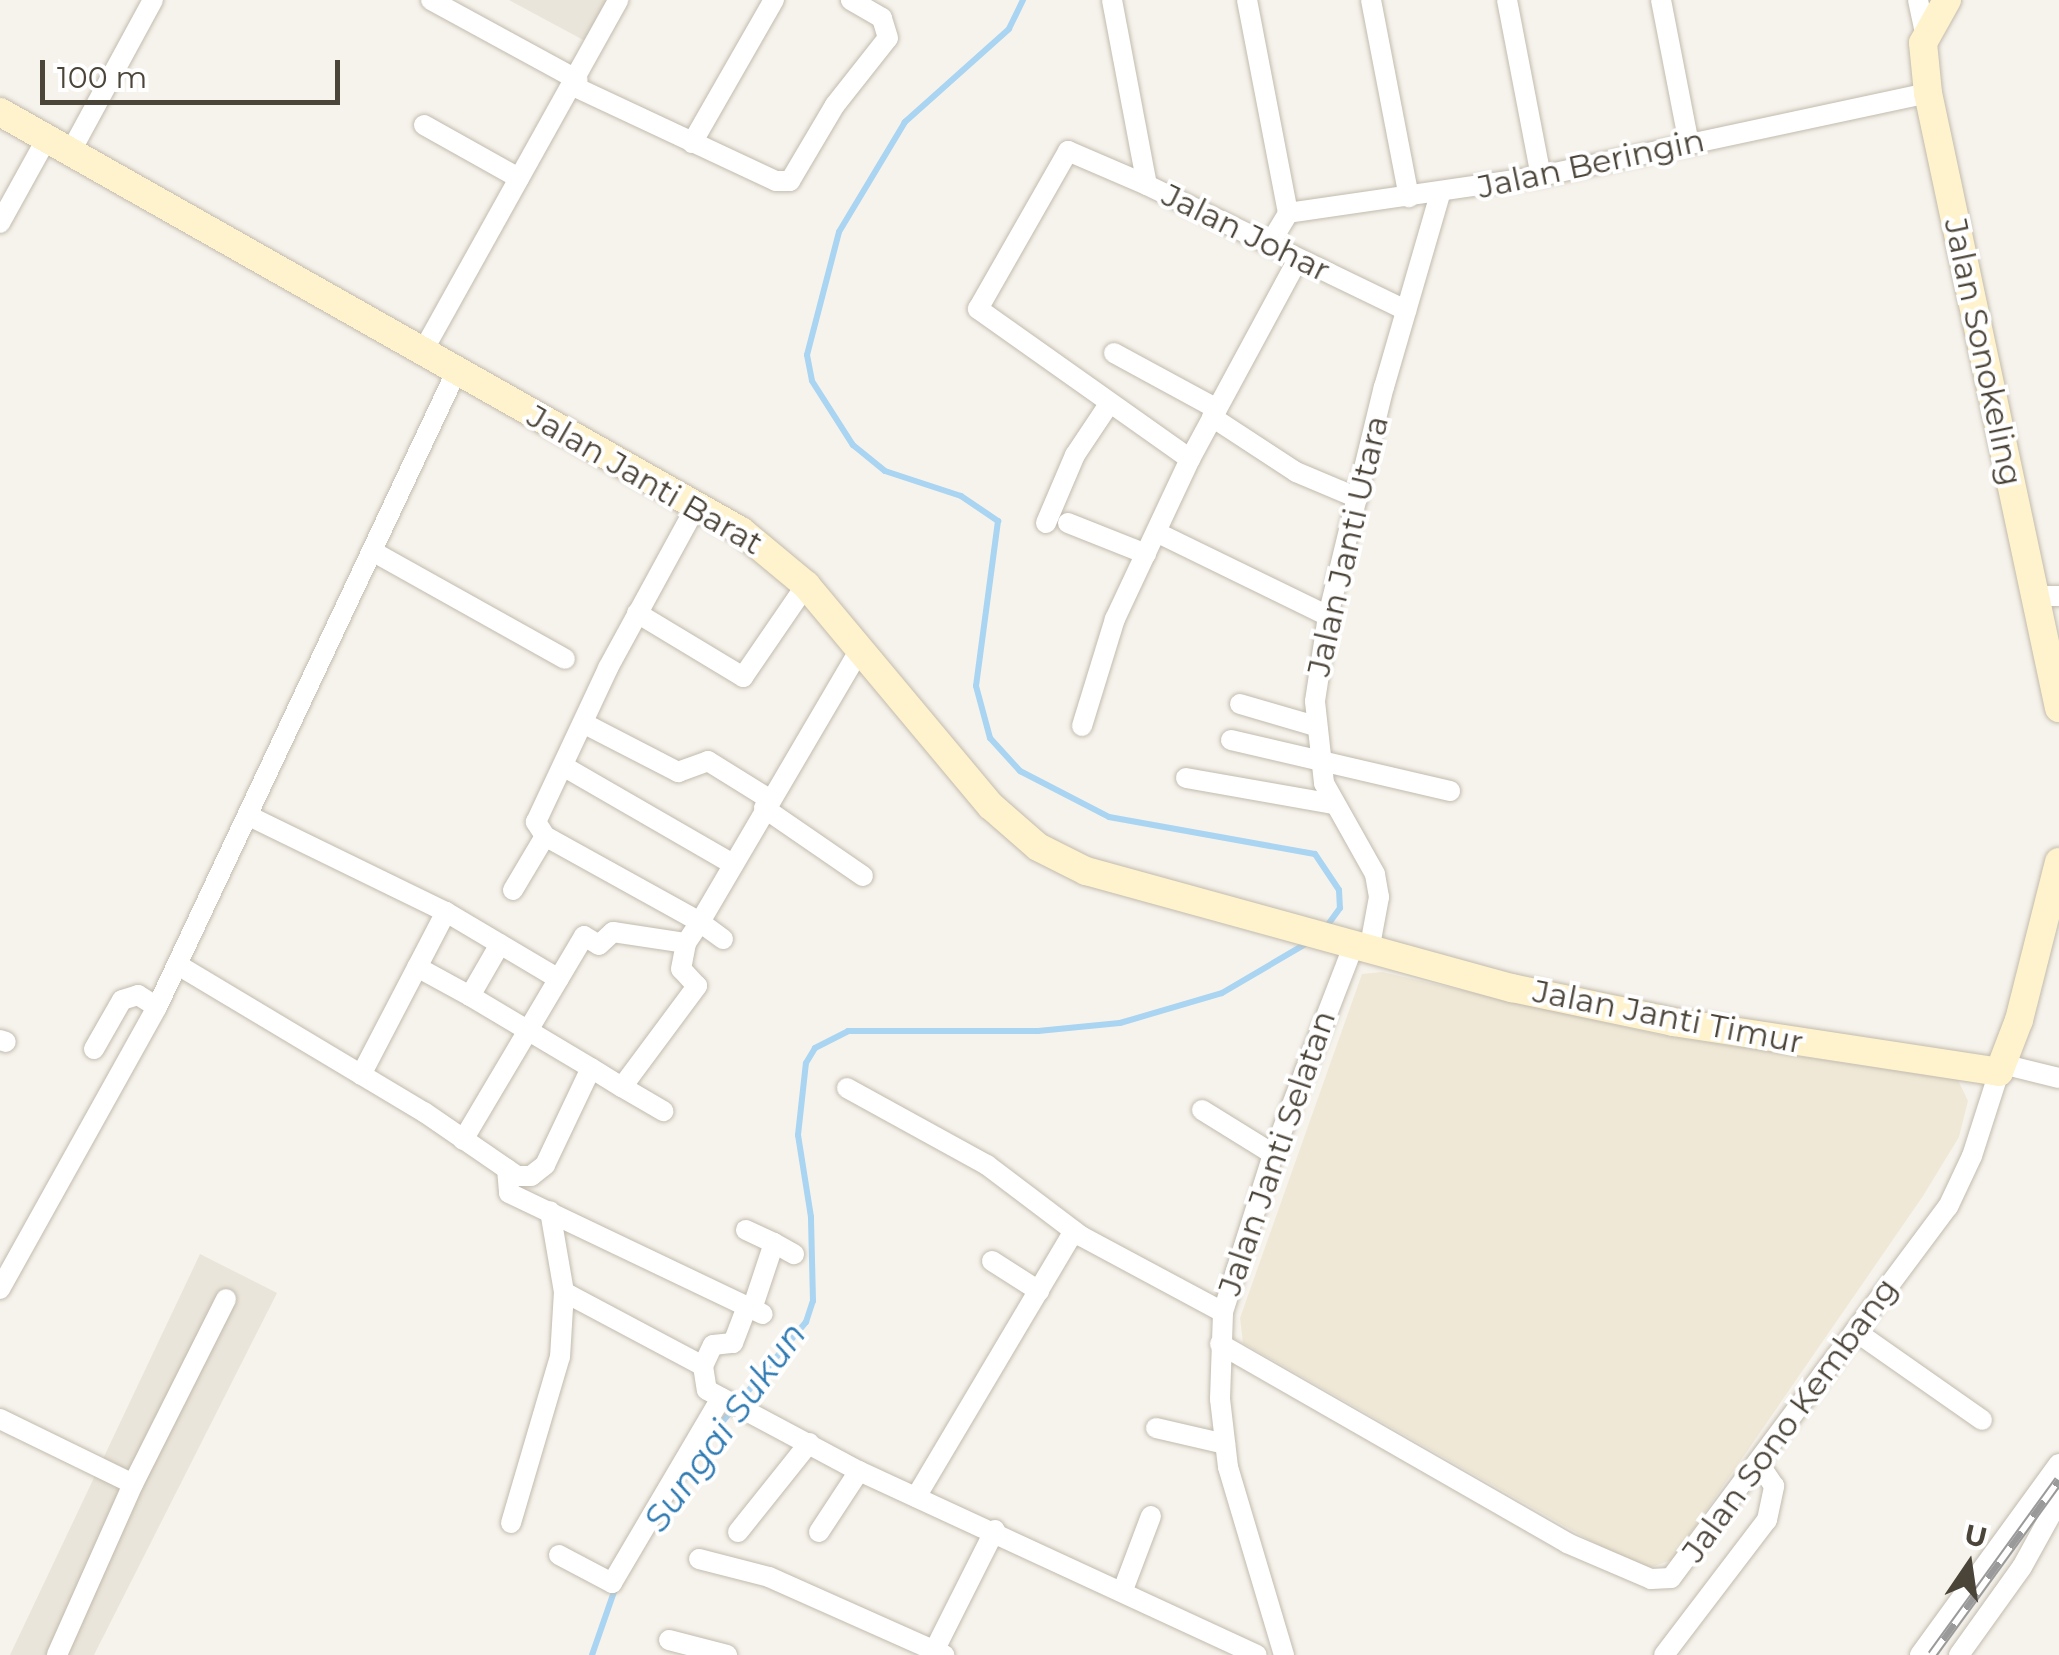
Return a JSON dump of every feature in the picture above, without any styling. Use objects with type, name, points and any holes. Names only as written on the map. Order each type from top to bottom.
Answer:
[{"type":"street","points":[[0,223],[59,144],[154,0]]},
{"type":"street","points":[[431,0],[575,83],[692,143],[783,183],[798,175],[835,106],[888,38],[882,18],[852,0]]},
{"type":"street","points":[[423,351],[618,0]]},
{"type":"street","points":[[692,143],[774,0]]},
{"type":"street","name":"Jalan Johar","points":[[1112,0],[1148,185],[1406,310]]},
{"type":"street","points":[[1247,0],[1288,213],[1269,245]]},
{"type":"street","points":[[1371,0],[1409,197]]},
{"type":"street","points":[[1507,0],[1542,176]]},
{"type":"street","points":[[1662,0],[1689,144]]},
{"type":"street","points":[[1918,0],[1926,34]]},
{"type":"street","points":[[1926,34],[1946,0]]},
{"type":"street","name":"Jalan Sonokeling","points":[[1926,34],[1928,93],[2047,596],[2057,689]]},
{"type":"street","name":"Jalan Beringin","points":[[1288,213],[1440,194],[1542,176],[1928,93]]},
{"type":"street","name":"Jalan Janti Barat","points":[[0,112],[741,531],[806,585],[991,806],[1038,847],[1125,885],[1354,947]]},
{"type":"street","points":[[424,125],[519,178]]},
{"type":"street","points":[[1148,185],[1068,150],[978,309],[1190,459]]},
{"type":"street","name":"Jalan Janti Utara","points":[[1354,947],[1379,897],[1375,874],[1332,804],[1322,762],[1316,726],[1328,616],[1406,310],[1440,194]]},
{"type":"street","points":[[1082,726],[1115,620],[1190,459],[1298,258]]},
{"type":"street","points":[[1114,353],[1214,413],[1296,472],[1358,498]]},
{"type":"street","points":[[0,1289],[158,1007],[456,370]]},
{"type":"street","points":[[1046,523],[1075,455],[1110,404]]},
{"type":"street","points":[[697,506],[637,613],[536,822],[544,836],[724,939]]},
{"type":"street","points":[[1068,523],[1146,554]]},
{"type":"street","points":[[1158,533],[1328,616]]},
{"type":"street","points":[[372,551],[566,659]]},
{"type":"street","points":[[637,613],[744,677],[806,585]]},
{"type":"street","points":[[622,1087],[697,986],[681,970],[686,943],[859,651]]},
{"type":"street","points":[[1240,704],[1316,726]]},
{"type":"street","points":[[585,724],[678,772],[708,762],[864,876]]},
{"type":"street","points":[[1231,740],[1450,791]]},
{"type":"street","points":[[563,766],[733,864]]},
{"type":"street","points":[[1186,778],[1332,804]]},
{"type":"street","points":[[250,816],[446,912],[558,979]]},
{"type":"street","points":[[513,890],[544,836]]},
{"type":"street","points":[[2058,1076],[2000,1068],[2055,906],[2059,862]]},
{"type":"street","points":[[361,1074],[446,912]]},
{"type":"street","points":[[463,1140],[584,936],[599,944],[613,932],[686,943]]},
{"type":"street","points":[[470,996],[500,944]]},
{"type":"street","name":"Jalan Janti Timur","points":[[1354,947],[1673,1022],[2000,1068]]},
{"type":"street","name":"Jalan Janti Selatan","points":[[1284,1655],[1225,1444],[1220,1344],[1223,1312],[1272,1154],[1354,947]]},
{"type":"street","points":[[178,966],[361,1074],[507,1169],[531,1176],[545,1165],[591,1068]]},
{"type":"street","points":[[417,967],[663,1111]]},
{"type":"street","points":[[94,1050],[122,1000],[138,995],[158,1007]]},
{"type":"street","name":"Jalan Sono Kembang","points":[[1220,1344],[1567,1543],[1651,1579],[1682,1569],[1964,1179],[2000,1068]]},
{"type":"street","points":[[848,1088],[987,1165],[1074,1231],[1223,1312]]},
{"type":"street","points":[[1202,1110],[1272,1154]]},
{"type":"street","points":[[507,1169],[509,1192],[754,1310]]},
{"type":"street","points":[[511,1523],[560,1358],[564,1292],[550,1211]]},
{"type":"street","points":[[746,1230],[794,1254]]},
{"type":"street","points":[[916,1497],[1074,1231]]},
{"type":"street","points":[[774,1244],[754,1310],[732,1344],[712,1345],[703,1366],[702,1384],[858,1472],[1123,1590],[1226,1648],[1257,1655]]},
{"type":"street","points":[[992,1261],[1039,1291]]},
{"type":"street","points":[[564,1292],[703,1366]]},
{"type":"street","points":[[57,1655],[133,1484],[226,1299]]},
{"type":"street","points":[[1855,1332],[1982,1420]]},
{"type":"street","points":[[558,1554],[612,1583],[723,1399]]},
{"type":"street","points":[[0,1419],[133,1484]]},
{"type":"street","points":[[1156,1428],[1225,1444]]},
{"type":"street","points":[[738,1532],[809,1443]]},
{"type":"street","points":[[1664,1655],[1766,1520],[1774,1486],[1758,1462]]},
{"type":"street","points":[[1920,1655],[2059,1464]]},
{"type":"street","points":[[819,1532],[858,1472]]},
{"type":"street","points":[[1959,1655],[2022,1567],[2059,1500]]},
{"type":"street","points":[[1123,1590],[1152,1516]]},
{"type":"street","points":[[698,1559],[769,1576],[937,1653],[995,1530]]},
{"type":"street","points":[[669,1640],[727,1655]]},
{"type":"shaded area","points":[[509,0],[611,0],[585,41]]},
{"type":"shaded area","points":[[1382,972],[1664,1036],[1958,1080],[1968,1101],[1959,1137],[1923,1196],[1672,1560],[1649,1568],[1621,1558],[1243,1343],[1240,1318],[1362,974]]},
{"type":"shaded area","points":[[200,1254],[277,1293],[94,1655],[10,1655]]},
{"type":"waterway","name":"Sungai Sukun","points":[[1023,0],[1009,29],[905,122],[839,232],[807,355],[812,381],[853,445],[885,471],[961,496],[998,521],[976,686],[990,738],[1020,771],[1109,817],[1315,854],[1339,890],[1340,908],[1326,927]]},
{"type":"waterway","name":"Sungai Sukun","points":[[707,1440],[806,1322],[813,1301],[811,1217],[798,1135],[806,1063],[815,1048],[848,1031],[1038,1031],[1120,1023],[1222,993],[1309,942]]},
{"type":"waterway","name":"Sungai Sukun","points":[[592,1655],[616,1586]]},
{"type":"railway","points":[[1932,1655],[2059,1480]]}]
